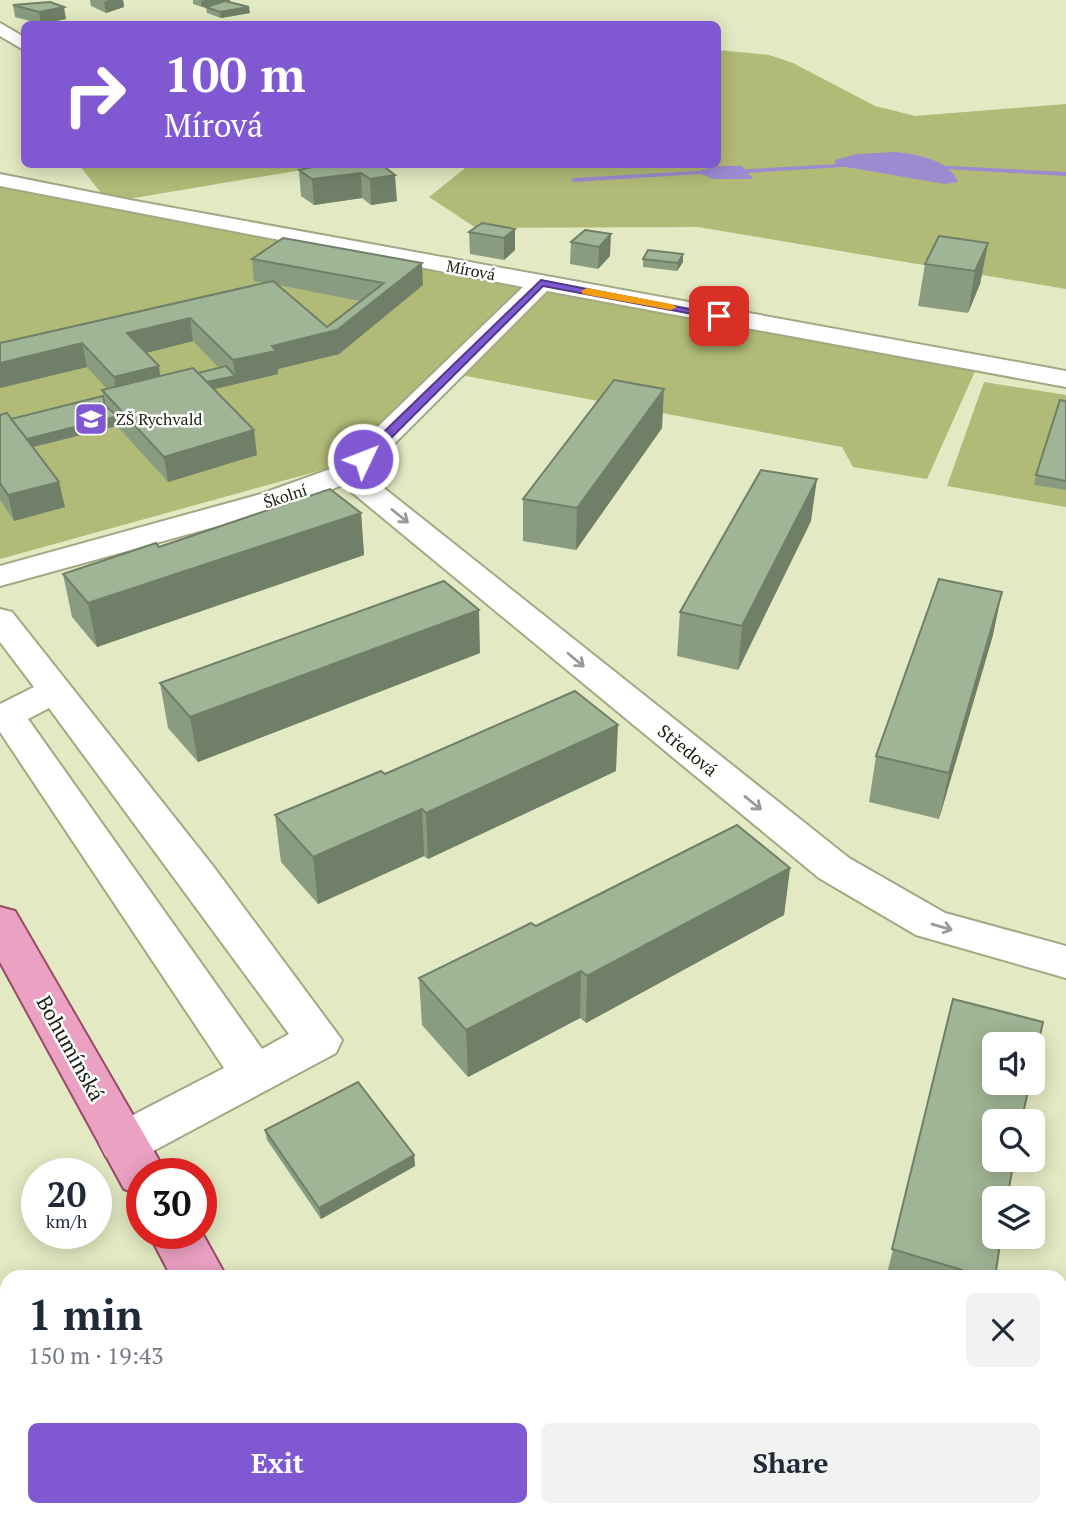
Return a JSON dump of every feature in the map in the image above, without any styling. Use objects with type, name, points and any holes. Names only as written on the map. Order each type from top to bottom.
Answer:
[{"type":"main road","name":"Bohumínská","points":[[0,922],[133,1158]]},
{"type":"main road","points":[[184,1249],[195,1270]]},
{"type":"street","points":[[0,28],[21,43]]},
{"type":"street","name":"Mírová","points":[[0,180],[130,207],[1066,379]]},
{"type":"street","name":"Školní","points":[[0,576],[272,501],[347,473],[380,444],[541,283]]},
{"type":"street","name":"Středová","points":[[347,473],[834,868],[931,924],[1066,962]]},
{"type":"street","points":[[0,619],[319,1040],[254,1075],[133,1158]]},
{"type":"street","points":[[55,691],[7,715],[254,1075]]},
{"type":"green space","points":[[721,50],[769,55],[793,63],[875,106],[915,116],[1066,104],[1066,289],[698,227],[476,228],[429,197],[465,168],[721,168]]},
{"type":"green space","points":[[81,168],[313,168],[122,200],[101,193]]},
{"type":"green space","points":[[0,187],[522,286],[367,444],[333,467],[0,559]]},
{"type":"green space","points":[[543,290],[976,369],[927,479],[853,467],[842,447],[461,375]]},
{"type":"green space","points":[[984,382],[1066,395],[1066,507],[947,486]]},
{"type":"shaded area","points":[[857,154],[913,154],[940,163],[954,174],[958,182],[945,184],[835,165],[835,160]]},
{"type":"shaded area","points":[[721,166],[742,166],[753,179],[713,179],[696,172]]},
{"type":"building","points":[[225,1],[249,7],[220,12],[206,7]]},
{"type":"building","points":[[50,2],[64,7],[39,12],[13,5]]},
{"type":"building","points":[[386,168],[395,175],[370,179],[361,173],[312,179],[299,170]]},
{"type":"building","points":[[482,223],[515,229],[504,238],[469,232]]},
{"type":"building","points":[[585,230],[611,234],[599,247],[571,242]]},
{"type":"building","points":[[939,236],[988,243],[975,271],[925,264]]},
{"type":"building","points":[[283,238],[422,263],[337,330],[272,346],[276,351],[233,360],[190,318],[127,333],[159,366],[114,377],[82,343],[0,363],[0,343],[273,281],[327,327],[384,283],[252,259]]},
{"type":"building","points":[[648,250],[683,254],[678,263],[643,259]]},
{"type":"building","points":[[226,366],[235,376],[207,382],[198,373]]},
{"type":"building","points":[[193,368],[254,430],[164,457],[102,390]]},
{"type":"building","points":[[614,380],[664,389],[577,508],[523,499]]},
{"type":"building","points":[[103,396],[105,406],[118,416],[27,439],[11,419]]},
{"type":"building","points":[[1060,400],[1066,401],[1066,481],[1036,475]]},
{"type":"building","points":[[7,413],[59,482],[8,495],[0,483],[0,415]]},
{"type":"building","points":[[761,470],[817,479],[742,626],[680,612]]},
{"type":"building","points":[[330,489],[361,513],[88,603],[63,574],[156,543],[159,547]]},
{"type":"building","points":[[939,579],[1002,592],[949,773],[876,756]]},
{"type":"building","points":[[444,581],[479,610],[190,717],[160,683]]},
{"type":"building","points":[[575,691],[618,725],[426,813],[422,809],[313,857],[275,815],[381,771],[385,774]]},
{"type":"building","points":[[737,825],[790,868],[587,976],[581,971],[466,1030],[419,978],[531,923],[536,926]]},
{"type":"building","points":[[953,999],[1043,1022],[1041,1032],[982,1032],[982,1095],[1027,1095],[1024,1109],[982,1109],[982,1172],[1012,1172],[1009,1186],[982,1186],[982,1249],[999,1249],[996,1270],[962,1270],[892,1249]]},
{"type":"building","points":[[358,1082],[414,1155],[319,1208],[265,1130]]},
{"type":"waterway","points":[[731,172],[856,165]]},
{"type":"waterway","points":[[930,167],[1066,174]]},
{"type":"waterway","points":[[574,180],[713,172]]},
{"type":"slow traffic","points":[[587,291],[671,307]]},
{"type":"place","name":"ZŠ Rychvald","points":[[91,419]]},
{"type":"route","points":[[363,459],[541,283],[719,316]]}]
